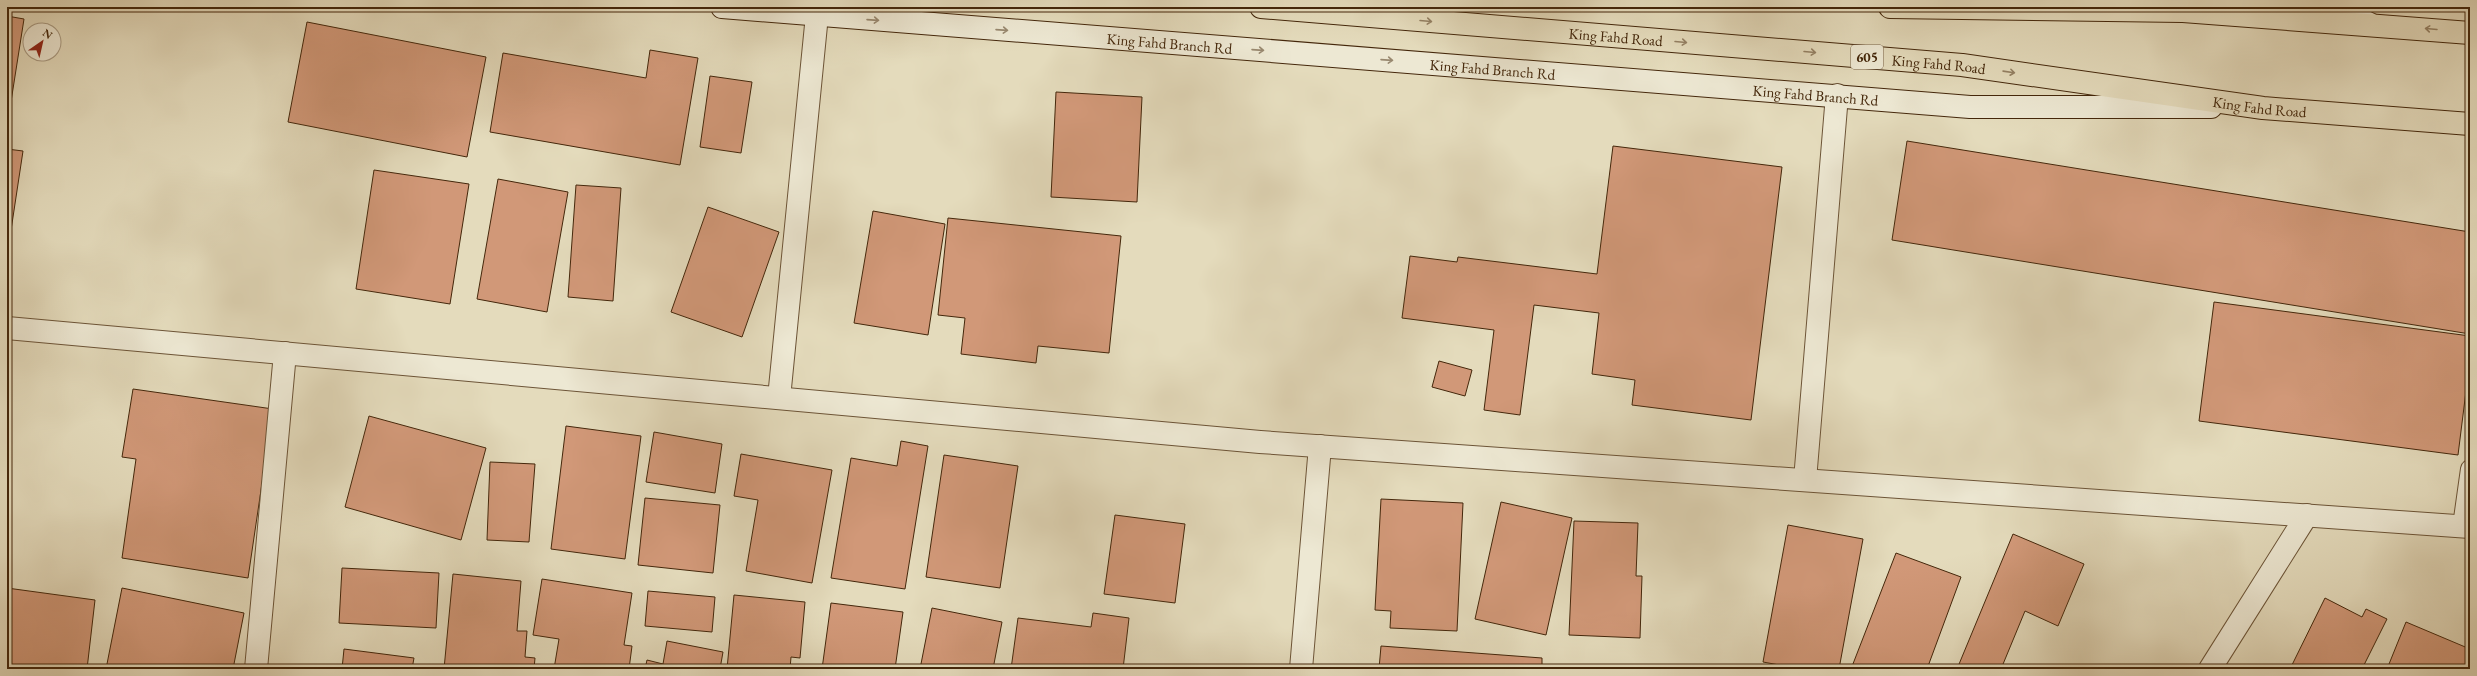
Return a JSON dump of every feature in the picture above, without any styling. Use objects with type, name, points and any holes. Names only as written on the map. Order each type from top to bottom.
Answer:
[{"type":"highway","name":"King Fahd Road","points":[[1261,7],[1962,65],[2263,108],[2470,124]]},
{"type":"highway","points":[[1890,7],[2183,11],[2370,24],[2470,33]]},
{"type":"street","name":"King Fahd Branch Rd","points":[[722,7],[1836,95],[1970,107],[2263,108]]},
{"type":"street","points":[[2159,7],[2183,11]]},
{"type":"street","points":[[2336,7],[2370,24]]},
{"type":"street","points":[[779,398],[817,15]]},
{"type":"street","points":[[1805,480],[1836,95]]},
{"type":"street","points":[[7,328],[1320,446],[2466,527]]},
{"type":"street","points":[[256,669],[285,353]]},
{"type":"street","points":[[1301,669],[1320,446]]},
{"type":"street","points":[[2210,669],[2307,515]]},
{"type":"lane","points":[[2466,527],[2470,469]]},
{"type":"building","points":[[7,16],[24,19],[24,22],[22,22],[22,32],[7,127]]},
{"type":"building","points":[[307,22],[486,57],[467,157],[288,122]]},
{"type":"building","points":[[650,50],[698,58],[680,165],[490,132],[503,53],[646,78]]},
{"type":"building","points":[[710,76],[752,82],[741,153],[700,147]]},
{"type":"building","points":[[1056,92],[1142,97],[1137,202],[1051,197]]},
{"type":"building","points":[[1907,141],[2470,232],[2470,334],[1892,240]]},
{"type":"building","points":[[1613,146],[1782,167],[1751,420],[1632,405],[1635,380],[1592,374],[1599,313],[1534,305],[1520,415],[1484,410],[1494,330],[1402,318],[1410,256],[1457,262],[1458,257],[1597,274]]},
{"type":"building","points":[[7,149],[23,151],[8,250],[7,250]]},
{"type":"building","points":[[374,170],[469,184],[450,304],[356,289]]},
{"type":"building","points":[[498,179],[568,192],[547,312],[477,299]]},
{"type":"building","points":[[576,185],[621,188],[613,301],[568,297]]},
{"type":"building","points":[[708,207],[779,232],[742,337],[671,312]]},
{"type":"building","points":[[873,211],[945,224],[928,335],[854,323]]},
{"type":"building","points":[[948,218],[1121,236],[1109,353],[1038,346],[1036,363],[961,354],[965,318],[938,315]]},
{"type":"building","points":[[2214,302],[2470,336],[2470,359],[2458,455],[2199,421]]},
{"type":"building","points":[[1439,361],[1472,370],[1465,396],[1432,387]]},
{"type":"building","points":[[133,389],[273,409],[248,578],[122,558],[136,459],[122,457]]},
{"type":"building","points":[[369,416],[486,448],[461,540],[345,507]]},
{"type":"building","points":[[566,426],[641,436],[625,559],[551,549]]},
{"type":"building","points":[[654,432],[722,444],[715,493],[646,482]]},
{"type":"building","points":[[901,441],[928,446],[905,589],[831,578],[851,458],[897,466]]},
{"type":"building","points":[[741,454],[832,470],[812,583],[746,571],[758,500],[734,496]]},
{"type":"building","points":[[944,455],[1018,466],[1000,588],[926,577]]},
{"type":"building","points":[[490,462],[535,464],[529,542],[487,540]]},
{"type":"building","points":[[645,498],[720,505],[713,573],[638,565]]},
{"type":"building","points":[[1381,499],[1463,503],[1457,631],[1390,628],[1391,611],[1375,610]]},
{"type":"building","points":[[1501,502],[1572,518],[1546,635],[1475,619]]},
{"type":"building","points":[[1115,515],[1185,524],[1175,603],[1104,594]]},
{"type":"building","points":[[1574,521],[1638,523],[1636,576],[1642,576],[1640,638],[1569,635]]},
{"type":"building","points":[[1788,525],[1863,539],[1839,669],[1801,669],[1763,662]]},
{"type":"building","points":[[2013,534],[2084,564],[2058,626],[2025,611],[2001,669],[1957,669]]},
{"type":"building","points":[[1896,553],[1961,577],[1927,669],[1851,669]]},
{"type":"building","points":[[342,568],[439,573],[436,628],[339,623]]},
{"type":"building","points":[[453,574],[521,581],[517,631],[527,631],[525,657],[535,658],[534,669],[444,669]]},
{"type":"building","points":[[542,579],[632,593],[624,645],[632,646],[629,669],[554,669],[559,639],[533,635]]},
{"type":"building","points":[[7,588],[95,600],[87,669],[46,669],[7,664]]},
{"type":"building","points":[[122,588],[244,613],[233,669],[106,669]]},
{"type":"building","points":[[648,591],[715,597],[712,632],[645,626]]},
{"type":"building","points":[[734,595],[805,602],[800,658],[791,657],[790,669],[727,669]]},
{"type":"building","points":[[2325,598],[2362,617],[2366,609],[2387,619],[2362,669],[2290,669]]},
{"type":"building","points":[[831,603],[903,612],[895,669],[822,669]]},
{"type":"building","points":[[932,608],[1002,622],[993,669],[920,669]]},
{"type":"building","points":[[1093,613],[1129,618],[1123,669],[1011,669],[1018,618],[1091,627]]},
{"type":"building","points":[[2406,622],[2470,649],[2470,669],[2387,669]]},
{"type":"building","points":[[667,641],[723,652],[720,669],[645,669],[647,660],[663,664]]},
{"type":"building","points":[[1381,646],[1542,658],[1542,669],[1379,669]]},
{"type":"building","points":[[344,649],[414,658],[412,669],[342,669]]}]
